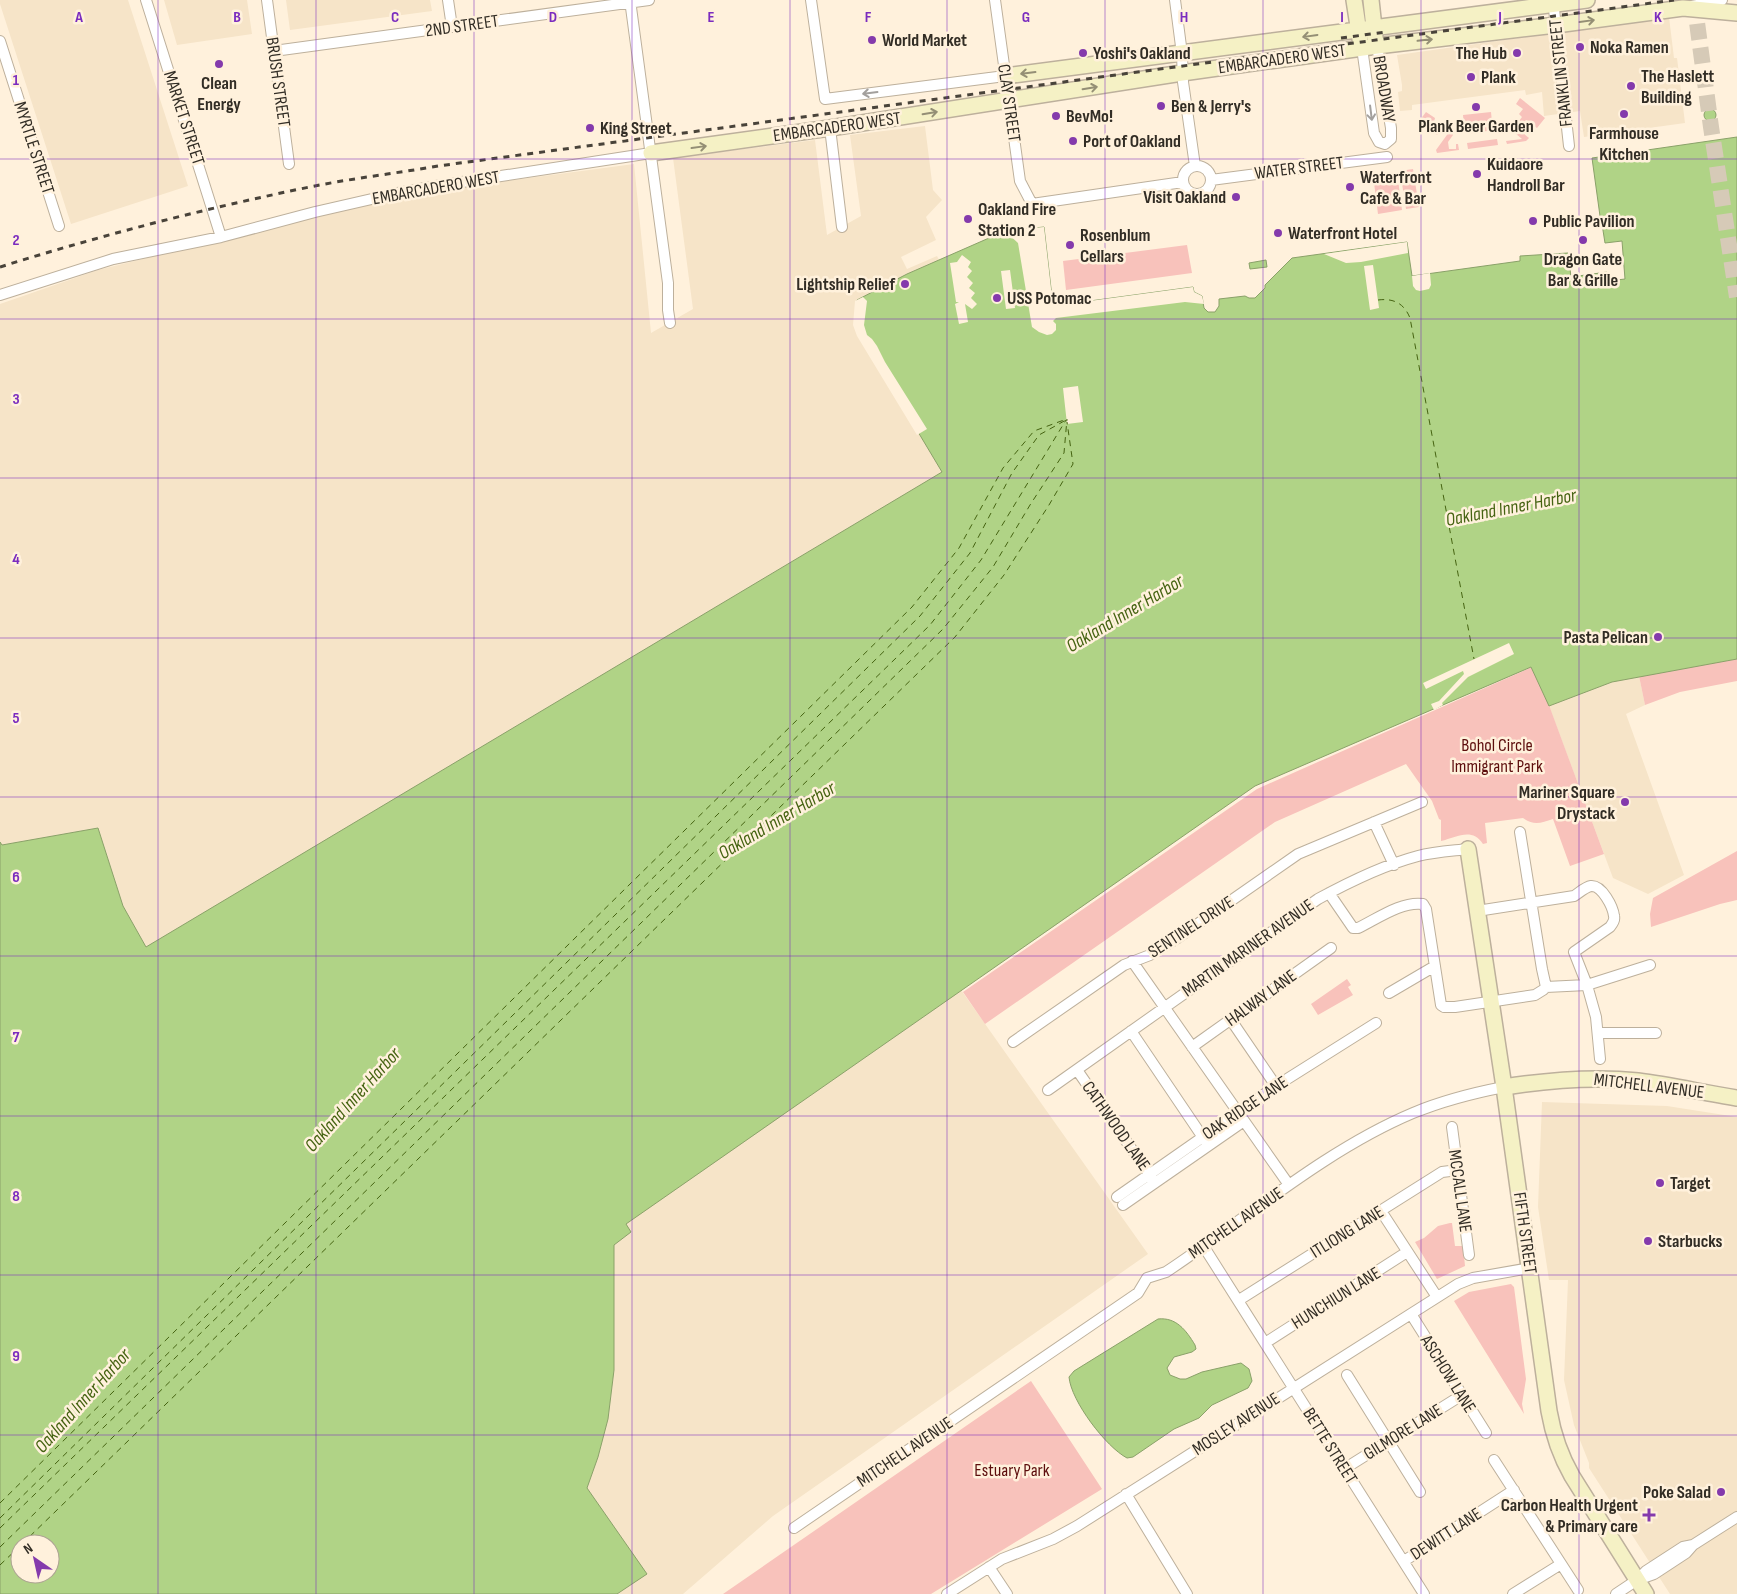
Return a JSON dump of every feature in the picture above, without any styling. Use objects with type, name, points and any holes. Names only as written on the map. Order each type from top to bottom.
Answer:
[{"type":"street","name":"MARKET STREET","points":[[146,0],[221,237]]},
{"type":"street","name":"BRUSH STREET","points":[[266,0],[289,164]]},
{"type":"street","points":[[448,0],[452,27]]},
{"type":"street","name":"2ND STREET","points":[[274,51],[630,1],[650,0]]},
{"type":"street","name":"EMBARCADERO WEST","points":[[811,0],[825,99],[1182,54],[1553,2],[1587,0]]},
{"type":"street","name":"CLAY STREET","points":[[995,0],[1020,181],[1032,204],[1182,182]]},
{"type":"street","points":[[1175,0],[1182,54],[1182,74],[1195,166]]},
{"type":"street","name":"BROADWAY","points":[[1354,0],[1358,30],[1370,47],[1391,128],[1391,139],[1385,144],[1378,142],[1374,133],[1370,47],[1374,28],[1370,0]]},
{"type":"street","name":"EMBARCADERO WEST","points":[[0,295],[113,259],[221,237],[315,212],[417,190],[651,153],[830,128],[1182,74],[1370,47],[1683,8],[1722,0]]},
{"type":"street","points":[[630,1],[668,283],[670,323]]},
{"type":"street","name":"FRANKLIN STREET","points":[[1553,2],[1569,146]]},
{"type":"street","name":"EMBARCADERO WEST","points":[[1683,8],[1736,9]]},
{"type":"street","name":"MYRTLE STREET","points":[[0,41],[59,226]]},
{"type":"street","points":[[830,128],[842,227]]},
{"type":"street","name":"WATER STREET","points":[[1211,180],[1387,157]]},
{"type":"street","points":[[1195,166],[1206,169],[1211,180],[1205,192],[1197,195],[1189,192],[1182,182],[1184,173],[1195,166]]},
{"type":"street","name":"SENTINEL DRIVE","points":[[1013,1042],[1124,965],[1150,955],[1164,947],[1298,854],[1422,802]]},
{"type":"street","points":[[1374,822],[1394,865]]},
{"type":"street","points":[[1520,832],[1546,987]]},
{"type":"street","name":"MARTIN MARINER AVENUE","points":[[1048,1090],[1274,929],[1329,893],[1419,856],[1468,849]]},
{"type":"street","name":"FIFTH STREET","points":[[1468,849],[1504,1087],[1550,1417],[1558,1449],[1572,1476],[1646,1594]]},
{"type":"street","points":[[1477,911],[1574,896],[1590,886],[1596,887],[1604,894],[1614,914],[1614,920],[1610,927],[1574,952],[1587,985],[1596,1017],[1600,1059]]},
{"type":"street","points":[[1329,893],[1353,928],[1358,928],[1412,903],[1422,904],[1426,909],[1441,1005],[1444,1007],[1535,995],[1546,987],[1587,985],[1650,965]]},
{"type":"street","name":"HALWAY LANE","points":[[1192,1047],[1331,948]]},
{"type":"street","points":[[1132,961],[1289,1185]]},
{"type":"street","points":[[1390,993],[1435,966]]},
{"type":"street","points":[[1231,1020],[1276,1086]]},
{"type":"street","name":"OAK RIDGE LANE","points":[[1120,1201],[1241,1117],[1276,1086],[1376,1023]]},
{"type":"street","points":[[1131,1031],[1205,1141]]},
{"type":"street","points":[[1598,1033],[1656,1033]]},
{"type":"street","name":"CATHWOOD LANE","points":[[1077,1070],[1152,1178]]},
{"type":"street","name":"MITCHELL AVENUE","points":[[794,1528],[1138,1293],[1147,1278],[1166,1272],[1289,1185],[1348,1147],[1396,1121],[1449,1100],[1504,1087],[1550,1080],[1608,1079],[1658,1084],[1737,1098]]},
{"type":"street","name":"MCCALL LANE","points":[[1452,1127],[1469,1255]]},
{"type":"street","name":"ITLIONG LANE","points":[[1239,1300],[1442,1172],[1458,1170]]},
{"type":"street","points":[[1380,1211],[1437,1297]]},
{"type":"street","name":"BETTE STREET","points":[[1204,1246],[1424,1594]]},
{"type":"street","name":"HUNCHIUN LANE","points":[[1265,1343],[1407,1252]]},
{"type":"street","name":"MOSLEY AVENUE","points":[[947,1594],[989,1567],[1016,1553],[1066,1533],[1458,1284],[1472,1278],[1530,1268]]},
{"type":"street","name":"ASCHOW LANE","points":[[1411,1314],[1486,1433]]},
{"type":"street","points":[[1347,1375],[1420,1492]]},
{"type":"street","name":"GILMORE LANE","points":[[1344,1469],[1462,1395]]},
{"type":"street","points":[[1494,1460],[1578,1590]]},
{"type":"street","name":"DEWITT LANE","points":[[1404,1561],[1514,1490]]},
{"type":"street","points":[[1126,1494],[1187,1594]]},
{"type":"street","points":[[1616,1594],[1686,1554],[1693,1545],[1737,1517]]},
{"type":"street","points":[[1513,1594],[1561,1564]]},
{"type":"street","points":[[989,1567],[1007,1594]]},
{"type":"shaded area","points":[[0,0],[128,0],[188,186],[71,224]]},
{"type":"shaded area","points":[[164,0],[247,0],[252,34],[177,45]]},
{"type":"shaded area","points":[[286,0],[430,0],[432,11],[290,30]]},
{"type":"shaded area","points":[[1669,17],[1674,58],[1677,58],[1685,123],[1584,137],[1580,111],[1544,116],[1542,92],[1526,95],[1525,90],[1412,105],[1412,110],[1400,111],[1398,92],[1402,91],[1402,85],[1397,55]]},
{"type":"shaded area","points":[[925,126],[933,190],[942,200],[926,217],[936,240],[901,257],[907,269],[937,256],[939,260],[857,300],[860,335],[943,472],[146,947],[123,906],[98,828],[2,845],[0,842],[0,304],[98,270],[346,209],[447,189],[634,164],[651,333],[693,309],[673,158],[815,140],[827,235],[861,216],[850,135]]},
{"type":"shaded area","points":[[1639,676],[1645,705],[1626,714],[1684,875],[1648,894],[1613,878],[1549,706],[1612,682]]},
{"type":"shaded area","points":[[961,990],[1148,1254],[773,1516],[683,1594],[617,1594],[646,1574],[587,1488],[608,1419],[614,1370],[614,1244],[631,1232],[625,1224]]},
{"type":"shaded area","points":[[1542,1102],[1667,1106],[1737,1117],[1737,1594],[1670,1594],[1589,1468],[1589,1463],[1574,1425],[1564,1380],[1568,1280],[1549,1280],[1538,1207]]},
{"type":"green space","points":[[1520,98],[1545,118],[1537,128],[1533,125],[1529,129],[1526,126],[1529,122],[1526,120],[1523,124],[1519,121],[1522,117],[1519,114],[1523,109],[1516,104]]},
{"type":"green space","points":[[1426,112],[1435,118],[1436,126],[1440,126],[1443,122],[1446,124],[1437,135],[1420,120]]},
{"type":"green space","points":[[1491,112],[1492,122],[1464,126],[1463,115]]},
{"type":"green space","points":[[1512,124],[1529,138],[1526,141],[1507,144],[1506,141],[1522,139],[1509,128]]},
{"type":"green space","points":[[1493,126],[1494,130],[1466,134],[1465,129]]},
{"type":"green space","points":[[1452,128],[1453,135],[1448,142],[1449,149],[1456,149],[1456,144],[1458,144],[1459,150],[1437,153],[1436,150]]},
{"type":"green space","points":[[1497,139],[1498,145],[1468,149],[1467,143]]},
{"type":"green space","points":[[1413,169],[1419,207],[1406,209],[1400,171]]},
{"type":"green space","points":[[1397,172],[1402,210],[1378,214],[1373,175]]},
{"type":"green space","points":[[1187,245],[1192,273],[1066,290],[1063,261]]},
{"type":"green space","points":[[1737,659],[1737,681],[1680,692],[1645,705],[1639,676]]},
{"type":"green space","name":"Bohol Circle Immigrant Park","points":[[1532,667],[1546,697],[1604,854],[1570,866],[1553,819],[1538,823],[1523,818],[1485,823],[1487,843],[1483,844],[1479,839],[1469,835],[1441,841],[1441,820],[1432,801],[1406,764],[1275,822],[985,1024],[963,992],[1257,789]]},
{"type":"green space","points":[[1737,851],[1737,900],[1651,927],[1650,914],[1653,898]]},
{"type":"green space","points":[[1347,979],[1351,985],[1348,987],[1353,995],[1318,1015],[1311,1004]]},
{"type":"green space","points":[[1452,1223],[1455,1246],[1463,1246],[1465,1266],[1437,1279],[1415,1242],[1424,1238],[1438,1226]]},
{"type":"green space","points":[[1511,1284],[1514,1287],[1526,1379],[1522,1404],[1524,1414],[1454,1301],[1469,1292]]},
{"type":"green space","name":"Estuary Park","points":[[1031,1381],[1102,1489],[931,1594],[723,1594]]},
{"type":"water","points":[[1710,109],[1716,115],[1710,121],[1704,115]]},
{"type":"water","name":"Oakland Inner Harbor","points":[[1737,137],[1737,659],[1612,682],[1549,706],[1531,667],[1255,786],[626,1224],[631,1232],[614,1245],[614,1370],[608,1419],[587,1488],[647,1574],[617,1594],[0,1594],[0,842],[2,845],[98,828],[123,906],[146,947],[942,472],[860,335],[857,300],[907,274],[1005,231],[1044,227],[1053,306],[1193,287],[1194,292],[1202,296],[1204,308],[1208,312],[1215,312],[1219,306],[1219,299],[1245,296],[1255,298],[1292,258],[1407,242],[1412,276],[1520,261],[1520,256],[1568,253],[1571,277],[1607,272],[1608,281],[1625,279],[1622,241],[1605,243],[1602,224],[1599,224],[1598,217],[1600,216],[1592,158]]},
{"type":"water","points":[[1266,260],[1267,267],[1250,269],[1249,263]]},
{"type":"water","points":[[1158,1319],[1175,1322],[1192,1339],[1196,1349],[1174,1357],[1167,1368],[1170,1375],[1186,1379],[1202,1372],[1241,1363],[1249,1369],[1252,1381],[1248,1388],[1212,1405],[1199,1418],[1174,1429],[1133,1457],[1127,1458],[1109,1444],[1091,1422],[1076,1398],[1069,1377],[1074,1371]]},
{"type":"pier","points":[[1044,227],[1053,306],[1193,287],[1194,292],[1202,296],[1204,304],[1185,302],[1056,318],[1053,321],[1056,324],[1056,330],[1052,334],[1047,335],[1039,332],[1032,327],[1018,243],[1005,231]]},
{"type":"pier","points":[[1407,242],[1408,253],[1361,262],[1346,263],[1324,254]]},
{"type":"pier","points":[[962,255],[971,262],[968,267],[972,271],[967,277],[973,283],[969,288],[975,293],[971,298],[977,304],[972,309],[965,304],[968,322],[959,324],[955,304],[959,302],[956,302],[950,263],[957,262]]},
{"type":"pier","points":[[1373,265],[1379,308],[1370,310],[1364,266]]},
{"type":"pier","points":[[1010,270],[1015,308],[1006,309],[1001,271]]},
{"type":"pier","points":[[1430,273],[1431,285],[1429,289],[1416,290],[1413,286],[1412,276]]},
{"type":"pier","points":[[863,297],[867,301],[864,325],[867,335],[877,346],[927,429],[917,435],[857,336],[853,325],[855,301]]},
{"type":"pier","points":[[1078,386],[1083,422],[1067,424],[1063,388]]},
{"type":"pier","points":[[1509,643],[1514,654],[1468,677],[1442,703],[1443,705],[1434,710],[1431,704],[1439,701],[1464,674],[1463,671],[1426,689],[1423,683]]},
{"type":"ferry route","points":[[1378,300],[1393,301],[1401,305],[1410,318],[1474,659]]},
{"type":"ferry route","points":[[0,1547],[943,629],[993,567],[1064,453],[1067,419]]},
{"type":"ferry route","points":[[0,1503],[912,607],[959,548],[1003,468],[1034,431],[1064,420]]},
{"type":"ferry route","points":[[0,1518],[920,616],[970,553],[1012,473],[1039,435],[1066,420]]},
{"type":"ferry route","points":[[0,1528],[930,625],[981,560],[1066,420]]},
{"type":"ferry route","points":[[32,1534],[955,637],[1004,575],[1073,464],[1067,422]]},
{"type":"ferry route","points":[[0,1565],[10,1556]]},
{"type":"tunnel","points":[[1694,0],[1737,297]]},
{"type":"railway","points":[[0,267],[112,234],[187,215],[262,197],[352,179],[1674,0]]},
{"type":"railway","points":[[1341,38],[1386,32]]},
{"type":"place","name":"World Market","points":[[872,40]]},
{"type":"place","name":"Noka Ramen","points":[[1580,47]]},
{"type":"place","name":"Yoshi's Oakland","points":[[1083,53]]},
{"type":"place","name":"The Hub","points":[[1517,53]]},
{"type":"place","name":"Clean Energy","points":[[219,64]]},
{"type":"place","name":"Plank","points":[[1471,77]]},
{"type":"place","name":"The Haslett Building","points":[[1631,86]]},
{"type":"place","name":"Ben & Jerry's","points":[[1161,106]]},
{"type":"place","name":"Plank Beer Garden","points":[[1476,107]]},
{"type":"place","name":"Farmhouse Kitchen","points":[[1624,114]]},
{"type":"place","name":"BevMo!","points":[[1056,116]]},
{"type":"place","name":"King Street","points":[[590,128]]},
{"type":"place","name":"Port of Oakland","points":[[1073,141]]},
{"type":"place","name":"Kuidaore Handroll Bar","points":[[1477,174]]},
{"type":"place","name":"Waterfront Cafe & Bar","points":[[1350,187]]},
{"type":"place","name":"Visit Oakland","points":[[1236,197]]},
{"type":"place","name":"Oakland Fire Station 2","points":[[968,219]]},
{"type":"place","name":"Public Pavilion","points":[[1533,221]]},
{"type":"place","name":"Waterfront Hotel","points":[[1278,233]]},
{"type":"place","name":"Dragon Gate Bar & Grille","points":[[1583,240]]},
{"type":"place","name":"Rosenblum Cellars","points":[[1070,245]]},
{"type":"place","name":"Lightship Relief","points":[[905,284]]},
{"type":"place","name":"USS Potomac","points":[[997,298]]},
{"type":"place","name":"Pasta Pelican","points":[[1658,637]]},
{"type":"place","name":"Mariner Square Drystack","points":[[1625,802]]},
{"type":"place","name":"Target","points":[[1660,1183]]},
{"type":"place","name":"Starbucks","points":[[1648,1241]]},
{"type":"place","name":"Poke Salad","points":[[1721,1492]]},
{"type":"place","name":"Carbon Health Urgent & Primary care","points":[[1649,1515]]}]
